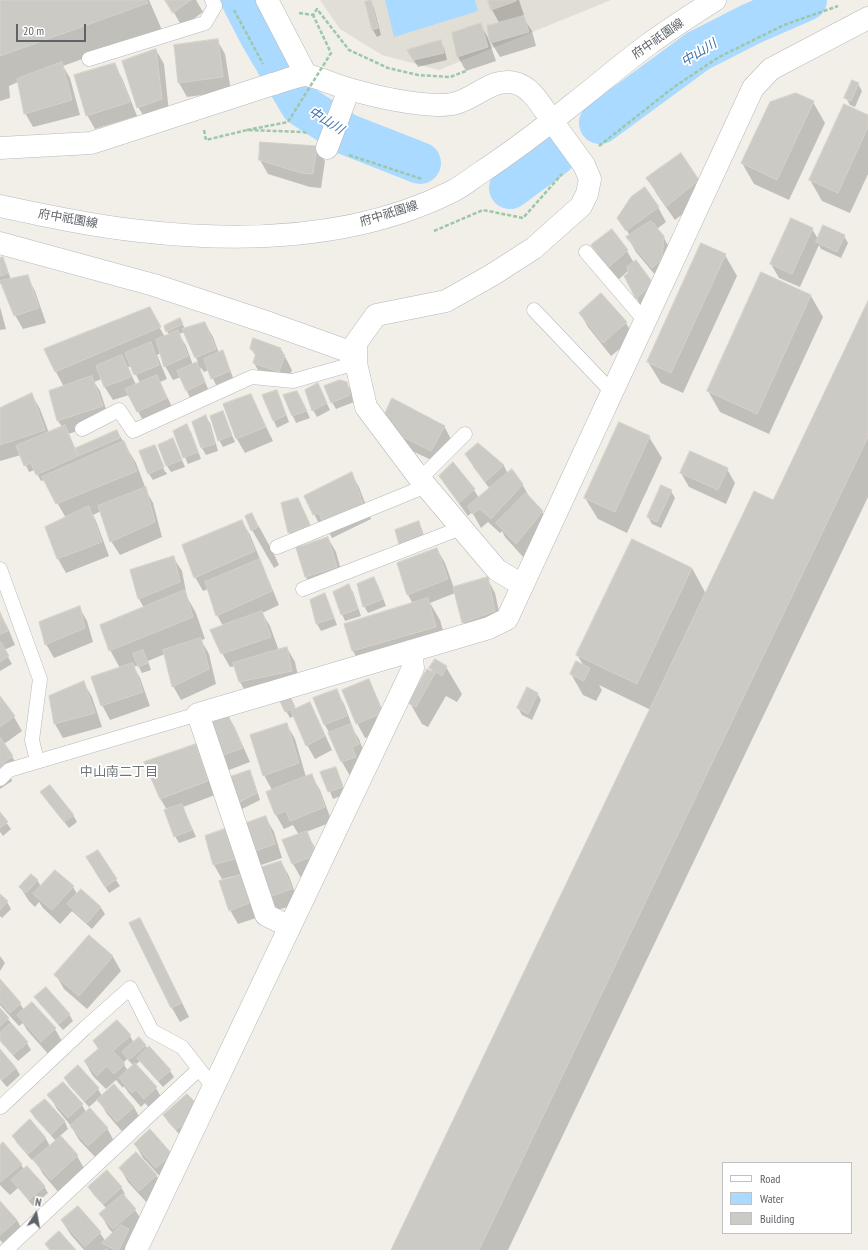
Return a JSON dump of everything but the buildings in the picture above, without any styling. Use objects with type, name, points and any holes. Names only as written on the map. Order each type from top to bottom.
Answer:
[{"type":"street","points":[[267,0],[303,76]]},
{"type":"street","name":"府中祇園線","points":[[0,206],[68,220],[139,231],[197,236],[251,237],[355,225],[408,210],[455,190],[498,161],[552,121],[650,43],[715,0]]},
{"type":"street","points":[[290,927],[266,915],[198,714],[489,628],[507,618],[752,88],[772,68],[868,18]]},
{"type":"street","points":[[0,148],[91,143],[273,84],[303,76],[394,100],[440,105],[456,103],[495,84],[506,81],[516,83],[526,88],[537,100],[584,164],[590,179],[587,194],[581,206],[534,248],[492,275],[446,300],[376,315],[356,343],[356,359],[366,407],[423,483],[497,570],[522,585]]},
{"type":"street","points":[[331,136],[349,89]]},
{"type":"street","points":[[0,243],[154,285],[269,323],[356,359]]},
{"type":"street","points":[[136,1250],[413,668],[411,651]]},
{"type":"lane","points":[[90,59],[205,23],[215,6],[212,0]]},
{"type":"lane","points":[[586,252],[645,321]]},
{"type":"lane","points":[[534,310],[612,392]]},
{"type":"lane","points":[[82,430],[119,410],[133,431],[252,377],[292,381],[356,359]]},
{"type":"lane","points":[[277,547],[423,483],[465,434]]},
{"type":"lane","points":[[303,589],[461,528]]},
{"type":"lane","points":[[0,568],[40,679],[32,740],[37,761]]},
{"type":"lane","points":[[0,779],[9,770],[198,714]]},
{"type":"lane","points":[[1,1107],[130,988],[152,1031],[182,1047],[214,1088]]},
{"type":"lane","points":[[6,1250],[199,1069]]},
{"type":"path","points":[[598,146],[674,87],[719,57],[784,25],[841,5]]},
{"type":"path","points":[[232,7],[273,84]]},
{"type":"path","points":[[312,15],[317,9],[349,50],[388,68],[418,75],[450,77],[472,69]]},
{"type":"path","points":[[292,11],[312,15]]},
{"type":"path","points":[[200,108],[206,140],[288,122],[331,53],[312,15]]},
{"type":"path","points":[[434,231],[482,210],[523,218],[566,169]]},
{"type":"shaded area","points":[[320,0],[611,0],[439,70],[382,55],[340,29]]},
{"type":"water","points":[[385,0],[475,0],[478,11],[394,37]]},
{"type":"waterway","name":"中山川","points":[[242,0],[260,35],[301,105],[346,134],[420,163]]},
{"type":"waterway","name":"中山川","points":[[600,123],[698,51],[751,24],[806,0]]},
{"type":"waterway","name":"中山川","points":[[510,188],[555,155]]},
{"type":"district","name":"中山南二丁目","points":[[119,772]]}]
